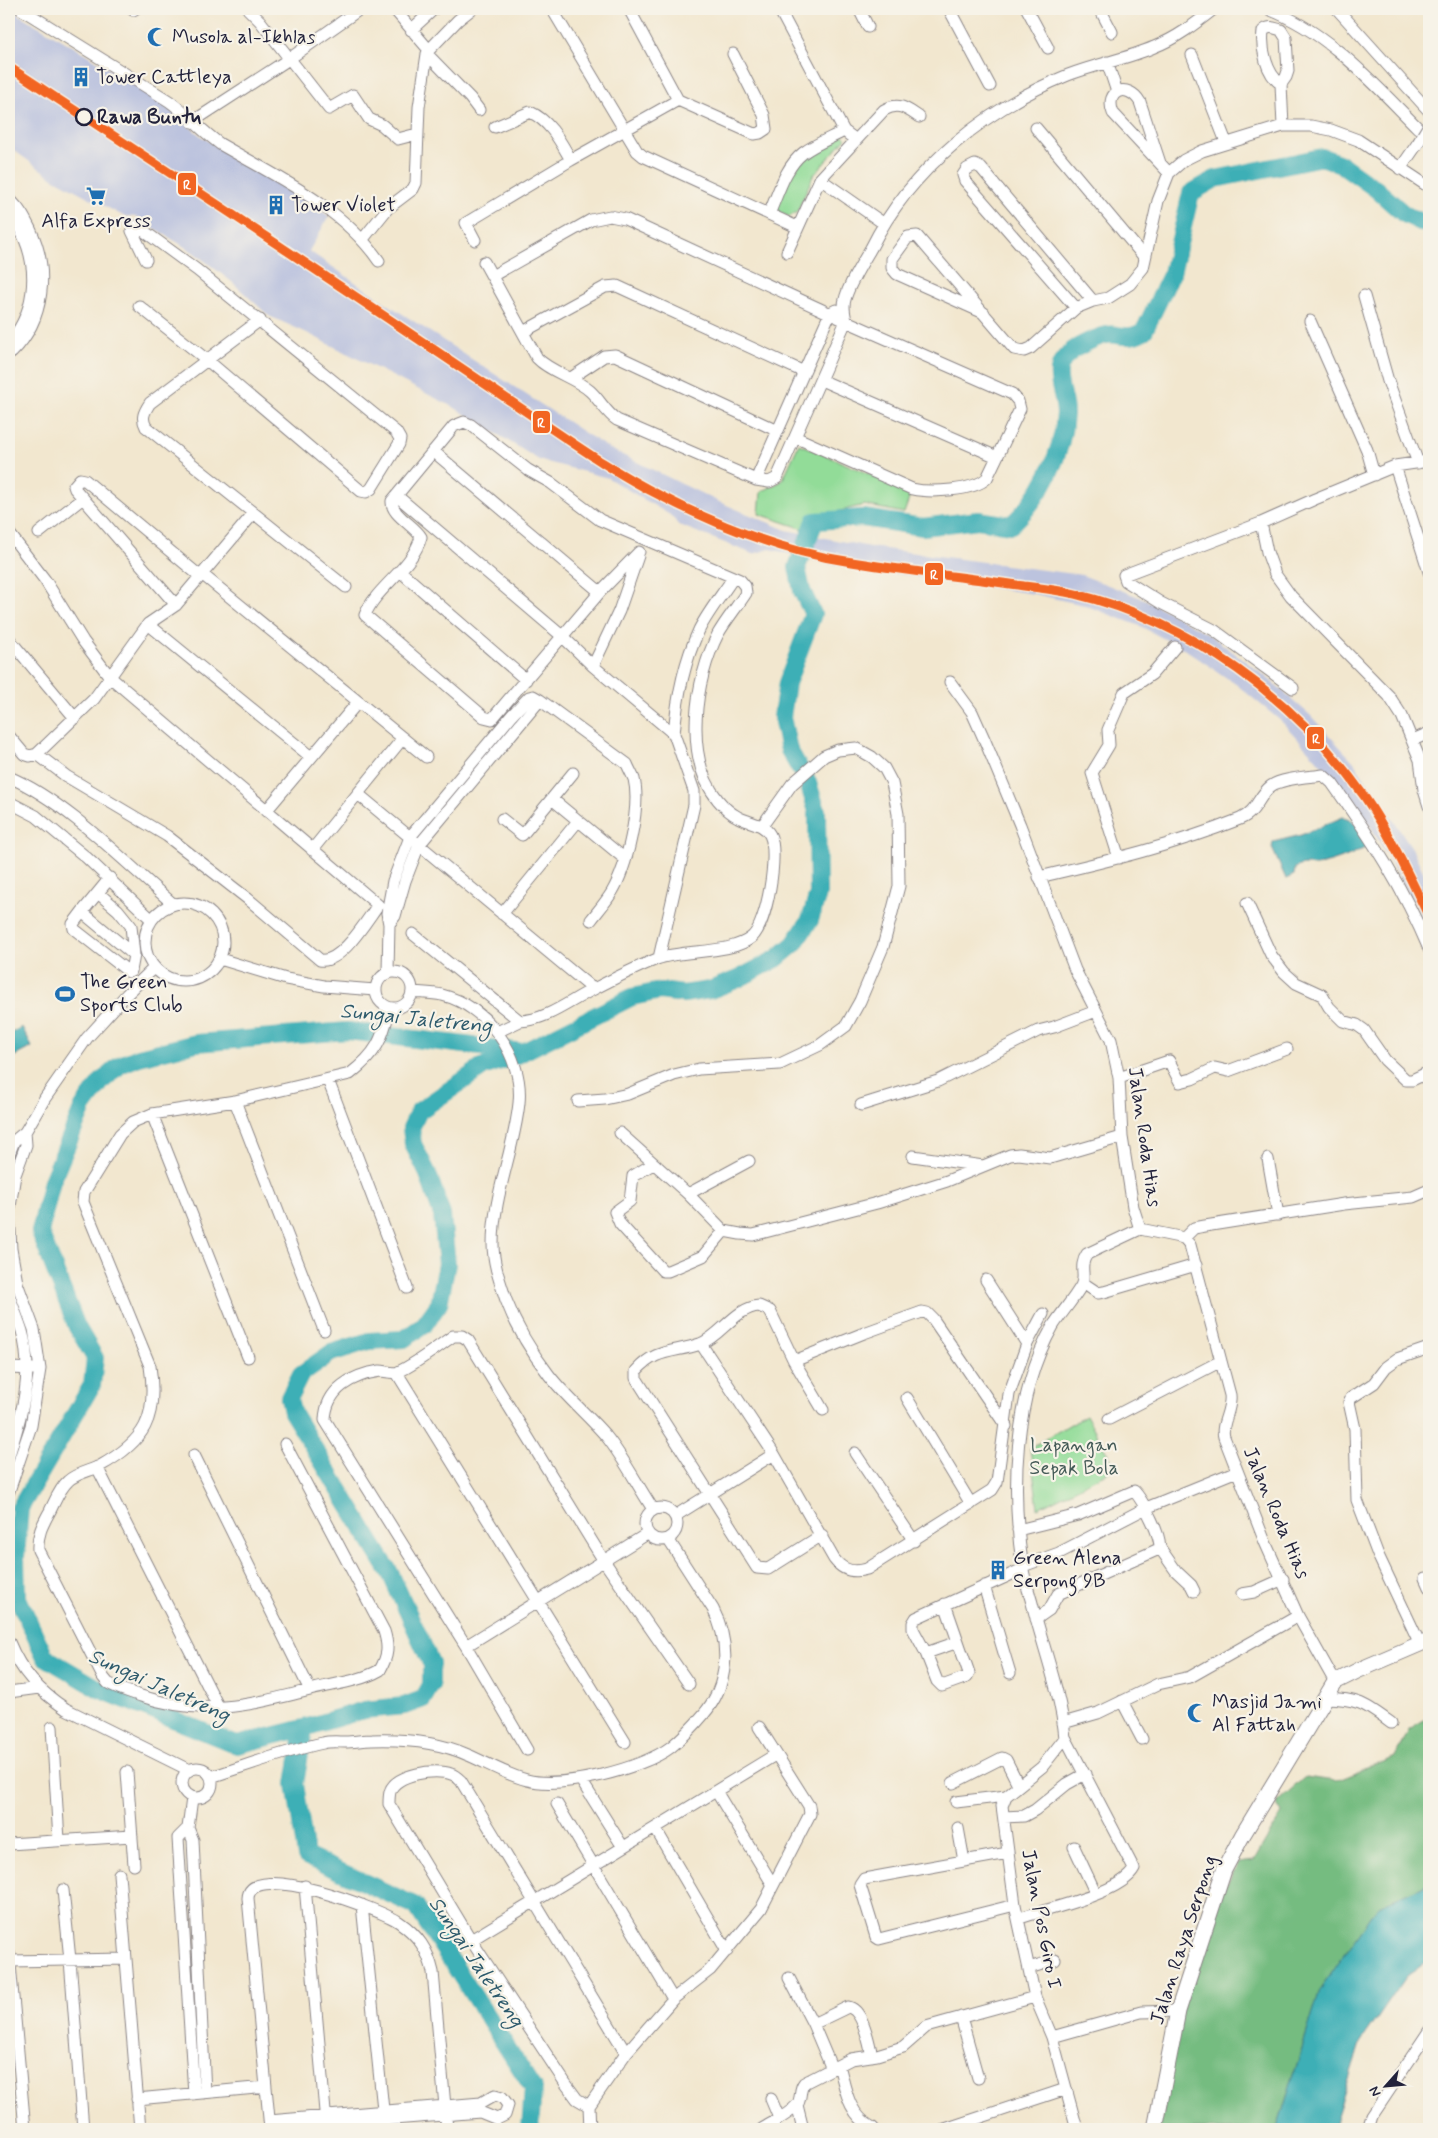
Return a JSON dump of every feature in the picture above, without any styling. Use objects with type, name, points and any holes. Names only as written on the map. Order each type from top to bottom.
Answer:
[{"type":"highway","points":[[9,205],[17,213],[31,241],[37,264],[38,287],[31,317],[18,340],[9,349]]},
{"type":"main road","points":[[1335,1682],[1425,1642]]},
{"type":"main road","name":"Jalan Raya Serpong","points":[[1155,2129],[1178,2011],[1224,1870],[1242,1836],[1335,1682]]},
{"type":"street","points":[[21,9],[169,101],[220,144],[326,207],[363,238],[379,261]]},
{"type":"street","points":[[248,9],[260,21],[329,109],[354,95],[369,119],[382,125],[398,139],[417,134]]},
{"type":"street","points":[[192,122],[289,59],[360,9]]},
{"type":"street","points":[[394,9],[428,52],[479,110]]},
{"type":"street","points":[[411,30],[434,9]]},
{"type":"street","points":[[363,238],[388,208],[413,188],[416,176],[419,107],[428,52],[458,20],[472,9]]},
{"type":"street","points":[[552,9],[624,132],[643,156],[797,227]]},
{"type":"street","points":[[629,9],[678,100],[754,134],[760,134],[766,129],[764,115],[733,54]]},
{"type":"street","points":[[779,9],[844,131],[856,140]]},
{"type":"street","points":[[860,9],[868,27]]},
{"type":"street","points":[[949,9],[990,86]]},
{"type":"street","points":[[1027,9],[1048,48]]},
{"type":"street","points":[[1100,9],[1112,32]]},
{"type":"street","points":[[484,262],[537,358],[544,365],[571,378],[590,391],[609,415],[617,420],[756,480],[769,482],[777,478],[821,380],[846,321],[844,305],[883,223],[921,176],[951,146],[994,114],[1030,93],[1068,75],[1153,48],[1184,32],[1214,9]]},
{"type":"street","points":[[1268,9],[1312,33],[1348,59],[1418,128]]},
{"type":"street","points":[[1338,9],[1429,110]]},
{"type":"street","points":[[1192,55],[1226,142]]},
{"type":"street","points":[[1107,62],[1117,92]]},
{"type":"street","points":[[1281,84],[1283,126]]},
{"type":"street","points":[[1160,163],[1140,102],[1135,93],[1125,90],[1117,92],[1111,98],[1110,105],[1113,113],[1169,173]]},
{"type":"street","points":[[475,240],[466,223],[571,160],[678,100]]},
{"type":"street","points":[[788,252],[797,227],[820,179],[884,110],[890,106],[906,107],[918,117]]},
{"type":"street","points":[[495,127],[530,112],[538,116],[554,131],[571,160]]},
{"type":"street","points":[[1400,169],[1429,125]]},
{"type":"street","points":[[984,313],[897,274],[892,268],[892,259],[908,237],[917,236],[984,313],[1014,349],[1024,351],[1031,348],[1076,308],[1093,301],[1108,298],[1130,284],[1143,268],[1158,201],[1169,173],[1184,160],[1226,142],[1283,126],[1311,126],[1358,140],[1429,188]]},
{"type":"street","points":[[1036,128],[1145,258]]},
{"type":"street","points":[[769,214],[788,170],[795,160],[804,152],[844,131]]},
{"type":"street","points":[[1076,308],[965,181],[963,175],[967,169],[975,165],[981,168],[1093,301]]},
{"type":"street","points":[[820,179],[883,223]]},
{"type":"street","points":[[492,276],[591,220],[610,216],[625,219],[1015,397],[1020,409],[987,478],[982,483],[972,487],[922,491],[912,489],[795,437]]},
{"type":"street","points":[[139,306],[207,360],[361,491],[366,492],[371,489],[399,444],[400,439],[396,432],[260,320],[137,226],[132,231],[146,260]]},
{"type":"street","points":[[523,332],[605,287],[617,286],[804,372]]},
{"type":"street","points":[[1293,688],[1214,630],[1161,603],[1127,582],[1124,575],[1262,523],[1395,466],[1423,462],[1388,381],[1364,296]]},
{"type":"street","points":[[756,480],[830,313],[844,305]]},
{"type":"street","points":[[260,320],[150,403],[145,411],[143,420],[146,427],[346,587]]},
{"type":"street","points":[[1310,321],[1367,450],[1374,475]]},
{"type":"street","points":[[571,378],[604,356],[616,355],[778,430]]},
{"type":"street","points":[[821,380],[997,457]]},
{"type":"street","points":[[497,1032],[520,1021],[540,1019],[593,989],[659,958],[733,945],[751,937],[757,931],[769,895],[773,864],[773,846],[770,834],[762,826],[738,817],[719,801],[708,784],[698,754],[697,701],[706,665],[718,634],[746,593],[746,586],[740,580],[645,541],[592,515],[551,483],[528,470],[468,423],[454,426],[392,501],[394,510],[421,537],[400,571],[369,605],[365,615],[484,717],[492,719],[600,592],[639,552]]},
{"type":"street","points":[[433,451],[600,592]]},
{"type":"street","points":[[1395,466],[1429,572]]},
{"type":"street","points":[[176,605],[74,488],[82,478],[426,757]]},
{"type":"street","points":[[396,496],[562,636],[593,666],[674,734]]},
{"type":"street","points":[[39,533],[83,498]]},
{"type":"street","points":[[9,736],[24,754],[30,756],[36,754],[94,699],[148,624],[176,605],[253,514]]},
{"type":"street","points":[[1262,523],[1267,552],[1275,574],[1291,596],[1389,696],[1402,716],[1420,760],[1424,790],[1429,806]]},
{"type":"street","points":[[9,533],[45,580],[83,640],[110,677],[378,905],[340,954],[326,961],[320,960],[248,899],[167,836],[66,776],[36,754]]},
{"type":"street","points":[[593,666],[619,611],[639,552],[645,541]]},
{"type":"street","points":[[400,571],[526,680]]},
{"type":"street","points":[[659,958],[694,806],[694,791],[674,734],[677,704],[688,661],[700,629],[733,578]]},
{"type":"street","points":[[148,624],[311,758]]},
{"type":"street","points":[[9,640],[75,718]]},
{"type":"street","points":[[1120,858],[1092,773],[1109,745],[1108,730],[1124,693],[1152,674],[1176,648]]},
{"type":"street","name":"Jalan Roda Hias","points":[[950,682],[972,712],[1075,970],[1111,1040],[1119,1078],[1122,1136],[1133,1207],[1140,1229],[1184,1238],[1190,1245],[1231,1403],[1223,1434],[1265,1542],[1298,1616],[1335,1682]]},
{"type":"street","points":[[388,972],[388,912],[393,881],[410,837],[529,697],[533,696],[540,700],[627,764],[634,779],[634,822],[625,860],[613,892],[591,920]]},
{"type":"street","points":[[389,924],[395,916],[404,881],[419,845],[540,700]]},
{"type":"street","points":[[266,811],[358,702]]},
{"type":"street","points":[[1413,740],[1429,733]]},
{"type":"street","points":[[312,850],[403,738]]},
{"type":"street","points":[[578,1101],[605,1099],[628,1094],[674,1075],[699,1069],[780,1064],[820,1045],[846,1026],[860,1001],[883,947],[900,886],[898,814],[892,783],[884,768],[872,757],[856,748],[838,750],[824,756],[792,784],[762,826]]},
{"type":"street","points":[[502,819],[522,835],[573,773]]},
{"type":"street","points":[[1039,877],[1120,858],[1204,834],[1245,817],[1253,811],[1273,785],[1295,779],[1323,775],[1338,790],[1384,860],[1417,920],[1429,949]]},
{"type":"street","points":[[9,777],[22,782],[54,803],[172,904]]},
{"type":"street","points":[[358,794],[593,989]]},
{"type":"street","points":[[552,799],[625,860]]},
{"type":"street","points":[[9,802],[36,816],[110,878],[151,919]]},
{"type":"street","points":[[502,914],[578,821]]},
{"type":"street","points":[[98,893],[127,918],[131,926],[134,955],[132,970],[129,972],[74,929],[73,924],[110,878]]},
{"type":"street","points":[[185,902],[198,904],[210,911],[218,921],[223,933],[224,946],[220,959],[213,970],[202,977],[190,981],[177,981],[165,976],[154,968],[144,944],[146,931],[151,919],[160,910],[172,904],[185,902]]},
{"type":"street","points":[[1246,902],[1271,955],[1296,983],[1318,992],[1343,1021],[1357,1025],[1364,1030],[1385,1060],[1406,1080],[1412,1080],[1429,1072]]},
{"type":"street","points":[[82,912],[134,955]]},
{"type":"street","points":[[413,934],[520,1021]]},
{"type":"street","points":[[220,959],[286,979],[324,986],[376,990]]},
{"type":"street","points":[[9,1154],[14,1141],[26,1132],[45,1098],[87,1038],[154,968]]},
{"type":"street","points":[[388,972],[400,973],[405,976],[412,992],[410,998],[402,1006],[390,1008],[380,1002],[376,990],[379,979],[388,972]]},
{"type":"street","points":[[412,992],[441,995],[469,1007],[493,1026],[515,1067],[520,1101],[502,1176],[493,1244],[495,1263],[506,1300],[522,1333],[549,1375],[607,1438],[653,1509]]},
{"type":"street","points":[[286,1444],[384,1630],[388,1654],[380,1670],[373,1674],[270,1701],[200,1709],[165,1703],[108,1683],[103,1677],[38,1550],[40,1530],[69,1480],[98,1467],[128,1449],[144,1428],[151,1409],[153,1387],[150,1366],[83,1202],[83,1197],[120,1134],[133,1122],[152,1114],[234,1101],[350,1074],[363,1064],[382,1041],[390,1008]]},
{"type":"street","points":[[861,1105],[938,1081],[1038,1031],[1096,1011]]},
{"type":"street","points":[[1119,1078],[1169,1061],[1180,1082],[1192,1079],[1214,1068],[1228,1071],[1287,1049]]},
{"type":"street","points":[[328,1080],[407,1288]]},
{"type":"street","points":[[234,1101],[324,1330]]},
{"type":"street","points":[[152,1114],[248,1357]]},
{"type":"street","points":[[9,1491],[31,1426],[34,1369],[34,1329],[17,1283],[11,1249],[9,1213],[15,1175],[26,1145],[26,1132]]},
{"type":"street","points":[[620,1133],[688,1194],[724,1231],[754,1234],[877,1203],[947,1181],[1019,1154],[1042,1157],[1057,1156],[1122,1136]]},
{"type":"street","points":[[913,1156],[984,1166]]},
{"type":"street","points":[[1268,1159],[1278,1215]]},
{"type":"street","points":[[688,1194],[748,1161]]},
{"type":"street","points":[[653,1164],[633,1176],[630,1202],[615,1212],[620,1224],[663,1271],[668,1271],[704,1256],[724,1231]]},
{"type":"street","points":[[1184,1238],[1194,1228],[1413,1197],[1429,1190]]},
{"type":"street","points":[[1019,1918],[1096,1894],[1120,1882],[1134,1869],[1065,1737],[1023,1568],[1018,1530],[1018,1477],[1024,1406],[1028,1386],[1053,1326],[1083,1284],[1082,1262],[1087,1254],[1140,1229]]},
{"type":"street","points":[[1083,1284],[1098,1293],[1104,1292],[1196,1265]]},
{"type":"street","points":[[986,1280],[1027,1344]]},
{"type":"street","points":[[9,1295],[34,1369],[26,1391],[19,1424],[9,1455]]},
{"type":"street","points":[[822,1535],[768,1569],[760,1569],[753,1564],[636,1378],[636,1371],[644,1361],[656,1354],[701,1344],[747,1309],[759,1306],[770,1311],[794,1362],[823,1410]]},
{"type":"street","points":[[794,1362],[864,1333],[922,1312],[927,1313],[1006,1426]]},
{"type":"street","points":[[701,1344],[774,1454],[838,1564],[853,1571],[867,1569],[988,1494],[996,1482],[1006,1426],[1009,1394],[1027,1344],[1043,1314]]},
{"type":"street","points":[[527,1750],[466,1646],[325,1420],[326,1409],[347,1380],[382,1371],[396,1373],[453,1336],[462,1336],[468,1340],[604,1561],[688,1684]]},
{"type":"street","points":[[1425,1642],[1378,1555],[1357,1500],[1354,1429],[1349,1402],[1351,1398],[1374,1383],[1386,1367],[1397,1360],[1429,1348]]},
{"type":"street","points":[[1109,1418],[1221,1361]]},
{"type":"street","points":[[9,1368],[34,1369]]},
{"type":"street","points":[[396,1373],[625,1742]]},
{"type":"street","points":[[907,1398],[971,1504]]},
{"type":"street","points":[[855,1453],[914,1541]]},
{"type":"street","points":[[675,1516],[774,1454]]},
{"type":"street","points":[[194,1455],[208,1479],[310,1690]]},
{"type":"street","points":[[98,1467],[219,1708]]},
{"type":"street","points":[[945,1604],[968,1673],[967,1677],[944,1686],[939,1684],[913,1629],[913,1623],[916,1618],[945,1604],[1023,1568],[1059,1553],[1146,1508],[1237,1471]]},
{"type":"street","points":[[1018,1530],[1078,1515],[1132,1491],[1136,1492],[1146,1508],[1161,1542],[1160,1548],[1176,1571],[1191,1585],[1194,1591]]},
{"type":"street","points":[[653,1509],[668,1509],[675,1516],[677,1522],[675,1532],[668,1539],[656,1540],[647,1534],[644,1523],[648,1513],[653,1509]]},
{"type":"street","points":[[466,1646],[647,1534]]},
{"type":"street","points":[[211,1777],[325,1742],[372,1740],[440,1745],[526,1780],[547,1784],[581,1780],[638,1764],[669,1748],[689,1731],[707,1711],[723,1680],[725,1647],[719,1621],[668,1539]]},
{"type":"street","points":[[1036,1619],[1049,1610],[1058,1594],[1160,1548]]},
{"type":"street","points":[[1242,1594],[1254,1592],[1283,1579]]},
{"type":"street","points":[[984,1586],[1010,1673]]},
{"type":"street","points":[[1063,1723],[1091,1716],[1158,1684],[1188,1678],[1298,1616]]},
{"type":"street","points":[[9,1642],[23,1671],[39,1688],[66,1709],[188,1770],[201,1768],[211,1777],[212,1783],[208,1793],[198,1799],[192,1798],[183,1790],[181,1784],[184,1774],[188,1770]]},
{"type":"street","points":[[926,1653],[958,1642]]},
{"type":"street","points":[[9,1692],[39,1688]]},
{"type":"street","points":[[1326,1698],[1349,1698],[1363,1703],[1391,1723]]},
{"type":"street","points":[[1122,1701],[1142,1739]]},
{"type":"street","points":[[52,1727],[59,1840]]},
{"type":"street","points":[[590,2129],[589,2106],[626,2053],[673,1999],[710,1970],[761,1909],[811,1812],[759,1727]]},
{"type":"street","points":[[1004,1806],[1018,1784],[1042,1766],[1065,1737]]},
{"type":"street","points":[[471,1940],[775,1756]]},
{"type":"street","points":[[953,1783],[1002,1758],[1006,1760],[1018,1784]]},
{"type":"street","points":[[127,1772],[134,1865]]},
{"type":"street","points":[[589,2106],[577,2100],[566,2084],[471,1940],[389,1804],[390,1792],[399,1781],[416,1774],[428,1773],[451,1774],[456,1777],[626,2053]]},
{"type":"street","points":[[956,1802],[1004,1806],[1024,1816],[1035,1810],[1067,1784],[1085,1774]]},
{"type":"street","points":[[581,1780],[623,1847]]},
{"type":"street","points":[[716,1791],[773,1885]]},
{"type":"street","points":[[192,1798],[188,1828],[193,1840],[200,2093]]},
{"type":"street","points":[[557,1804],[673,1999]]},
{"type":"street","name":"Jalan Pos Giro I","points":[[1004,1806],[1008,1853],[1016,1905],[1035,1998],[1052,2038],[1077,2129]]},
{"type":"street","points":[[655,1828],[726,1951]]},
{"type":"street","points":[[958,1828],[964,1860]]},
{"type":"street","points":[[9,1844],[132,1836]]},
{"type":"street","points":[[1074,1847],[1096,1894]]},
{"type":"street","points":[[1008,1853],[864,1879],[860,1885],[876,1937],[879,1939],[1016,1905]]},
{"type":"street","points":[[119,1874],[140,2129]]},
{"type":"street","points":[[446,2110],[480,2112],[493,2119],[500,2119],[507,2112],[508,2105],[502,2097],[495,2095],[481,2103],[446,2110],[384,2120],[270,2126],[249,1893],[259,1884],[305,1886],[362,1905],[400,1922],[429,1954],[433,1972],[446,2110],[447,2129]]},
{"type":"street","points":[[305,1886],[326,2123]]},
{"type":"street","points":[[63,1890],[84,2129]]},
{"type":"street","points":[[362,1905],[384,2120]]},
{"type":"street","points":[[25,2129],[9,1957],[70,1960],[126,1959]]},
{"type":"street","points":[[1029,1968],[1055,1960]]},
{"type":"street","points":[[789,1978],[836,2067],[854,2112],[863,2123],[873,2128]]},
{"type":"street","points":[[803,2129],[797,2106],[800,2098],[800,2087],[804,2083],[851,2059],[872,2056],[903,2047],[923,2028],[1035,1998]]},
{"type":"street","points":[[814,2024],[848,2008],[853,2008],[867,2034],[872,2056]]},
{"type":"street","points":[[1052,2038],[1141,2012],[1178,2011]]},
{"type":"street","points":[[961,2017],[978,2078]]},
{"type":"street","points":[[1368,2129],[1372,2116],[1429,2031]]},
{"type":"street","points":[[137,2098],[266,2087]]},
{"type":"street","points":[[945,2129],[970,2125],[1066,2089]]},
{"type":"street","points":[[771,2098],[779,2118]]},
{"type":"street","points":[[762,2129],[797,2106]]},
{"type":"shaded area","points":[[9,9],[84,53],[161,103],[202,137],[329,216],[309,251],[608,448],[717,501],[786,530],[870,547],[1082,575],[1144,599],[1207,633],[1263,674],[1310,715],[1354,762],[1412,848],[1429,884],[1429,930],[1358,804],[1282,722],[1237,685],[1189,652],[1140,626],[1084,605],[1034,594],[830,564],[770,549],[753,554],[679,525],[670,515],[608,478],[539,460],[455,408],[305,332],[269,316],[232,282],[193,252],[136,217],[123,216],[53,178],[9,147]]},
{"type":"green space","points":[[839,132],[846,138],[813,176],[797,212],[789,217],[779,211],[776,206],[793,164]]},
{"type":"green space","points":[[799,444],[890,483],[910,496],[904,513],[864,505],[815,517],[804,529],[759,514],[761,492],[782,481]]},
{"type":"green space","name":"Lapangan Sepak Bola","points":[[1086,1415],[1116,1468],[1038,1508],[1030,1448]]},
{"type":"green space","points":[[1429,1717],[1429,1883],[1379,1905],[1320,1990],[1277,2129],[1160,2128],[1176,2028],[1216,1903],[1239,1863],[1254,1861],[1282,1813],[1276,1803],[1305,1777],[1336,1781],[1396,1757],[1409,1729]]},
{"type":"water","points":[[1343,817],[1356,824],[1371,845],[1332,862],[1299,866],[1295,868],[1294,875],[1286,879],[1272,848],[1273,842],[1301,835]]},
{"type":"water","points":[[22,1027],[32,1047],[13,1057],[14,1064],[9,1073],[9,1034]]},
{"type":"water","points":[[1429,1883],[1429,1960],[1406,1977],[1360,2044],[1333,2129],[1277,2129],[1320,1990],[1379,1905]]},
{"type":"waterway","name":"Sungai Jaletreng","points":[[530,2129],[533,2088],[416,1906],[306,1856],[295,1784],[304,1728],[237,1745],[101,1690],[45,1657],[17,1596],[16,1557],[20,1508],[92,1385],[95,1358],[77,1327],[40,1232],[52,1181],[83,1107],[102,1081],[120,1065],[139,1057],[196,1043],[348,1031],[523,1052],[632,997],[660,991],[683,994],[710,990],[738,979],[776,959],[794,944],[810,920],[818,894],[817,811],[808,783],[789,750],[782,717],[787,683],[813,614],[802,591],[797,567],[815,521],[863,518],[923,527],[978,520],[1011,525],[1022,514],[1040,489],[1055,460],[1060,445],[1065,414],[1059,381],[1060,365],[1072,351],[1098,338],[1110,335],[1132,336],[1144,331],[1172,273],[1191,193],[1215,179],[1322,157],[1341,164],[1376,189],[1404,214],[1429,226]]},
{"type":"waterway","points":[[304,1728],[364,1710],[404,1706],[423,1699],[431,1685],[431,1663],[390,1573],[292,1412],[289,1398],[301,1374],[331,1353],[369,1341],[404,1339],[424,1325],[439,1304],[447,1264],[442,1215],[428,1174],[413,1144],[411,1128],[419,1111],[483,1067],[520,1054]]},
{"type":"transit line","name":"R","points":[[9,67],[255,229],[582,449],[629,478],[683,507],[751,536],[822,557],[1075,594],[1118,607],[1160,624],[1200,645],[1238,669],[1273,697],[1306,727],[1337,761],[1364,796],[1382,825],[1429,917]]},
{"type":"place","name":"Musola al-Ikhlas","points":[[157,37]]},
{"type":"place","name":"Tower Cattleya","points":[[81,77]]},
{"type":"place","name":"Rawa Buntu","points":[[84,117]]},
{"type":"place","name":"Alfa Express","points":[[96,196]]},
{"type":"place","name":"Tower Violet","points":[[276,205]]},
{"type":"place","name":"The Green Sports Club","points":[[65,994]]},
{"type":"place","name":"Green Alena Serpong 9B","points":[[998,1570]]},
{"type":"place","name":"Masjid Jami Al Fattah","points":[[1197,1713]]}]
